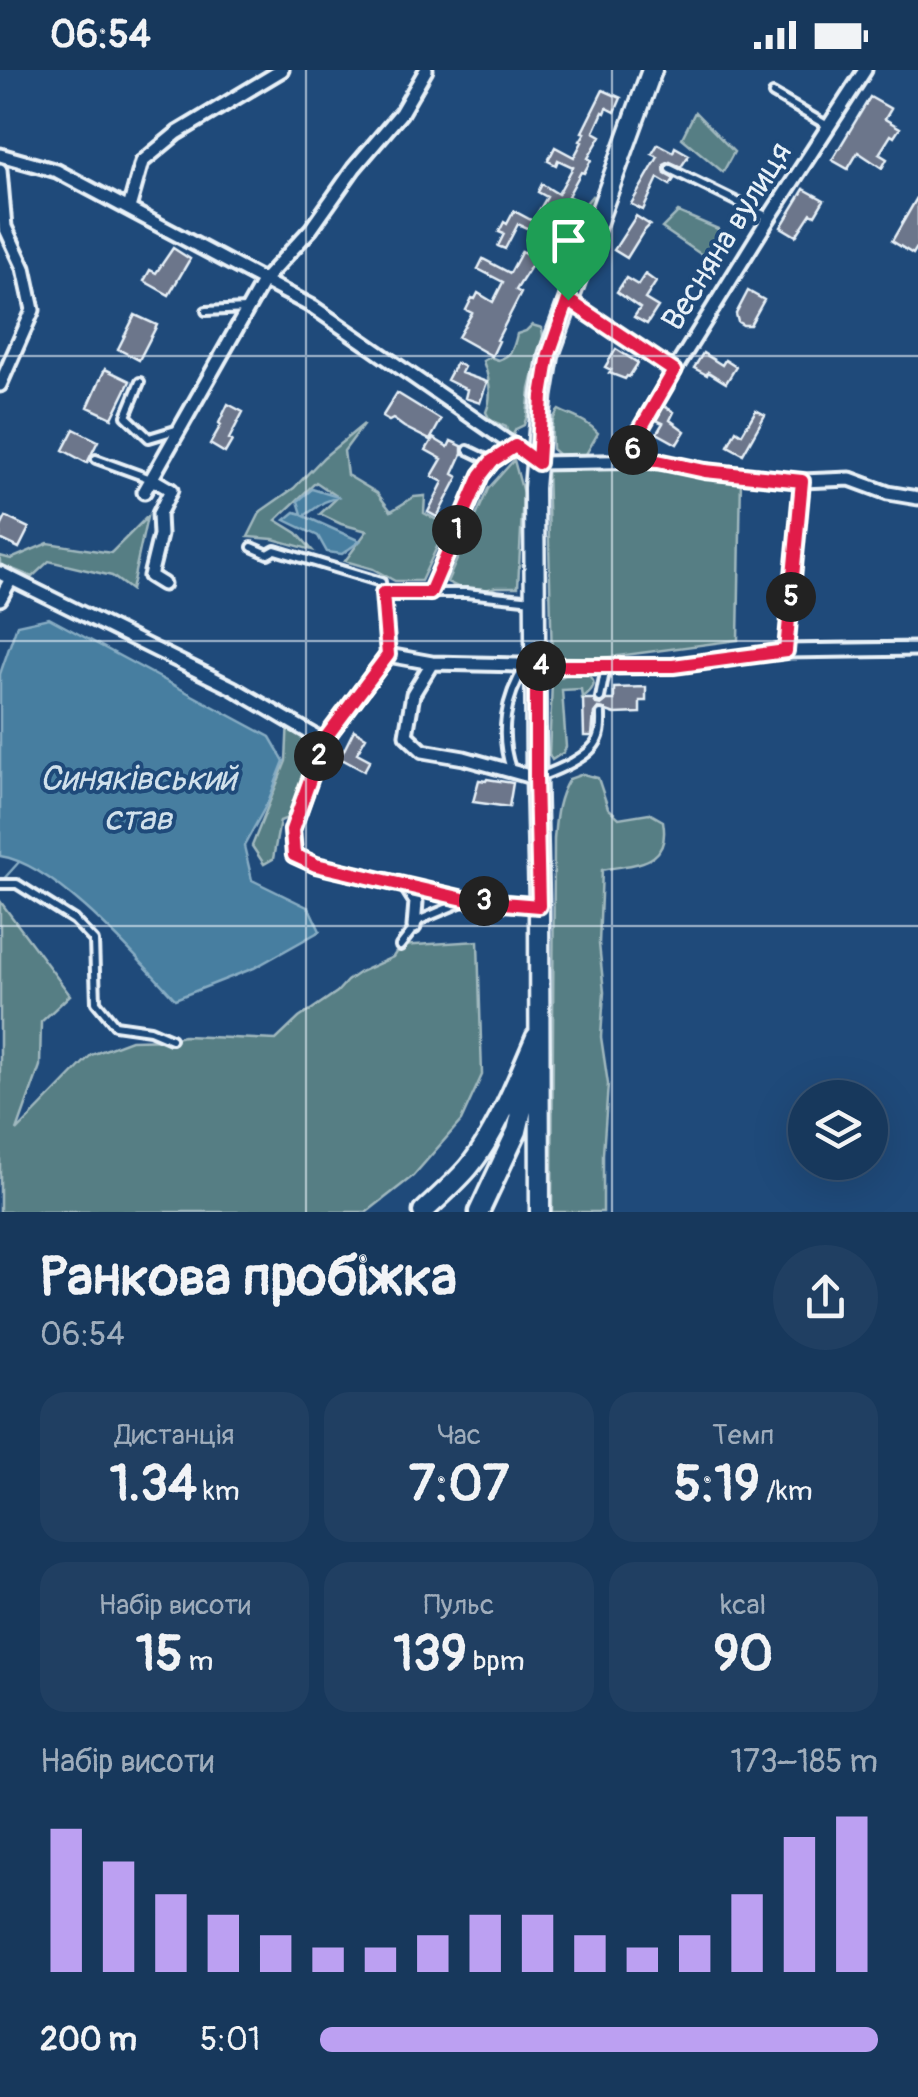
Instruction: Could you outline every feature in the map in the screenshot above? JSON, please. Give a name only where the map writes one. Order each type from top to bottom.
[{"type":"main road","points":[[540,1212],[539,906],[530,666],[535,600],[534,488],[542,396],[549,354],[652,70]]},
{"type":"main road","points":[[423,1212],[470,1166],[482,1148],[540,1027]]},
{"type":"main road","points":[[478,1212],[517,1131],[540,1027]]},
{"type":"street","points":[[128,208],[142,162],[178,133],[282,70]]},
{"type":"street","points":[[144,492],[264,280],[311,229],[354,168],[401,112],[426,70]]},
{"type":"street","name":"Весняна вулиця","points":[[630,460],[640,430],[674,371],[865,70]]},
{"type":"street","points":[[0,155],[57,171],[313,307],[538,463],[658,461],[705,471],[802,481],[850,479],[888,493],[918,498]]},
{"type":"street","points":[[0,170],[6,227],[24,268],[33,310],[0,386]]},
{"type":"street","points":[[430,593],[481,475],[492,461],[515,446]]},
{"type":"street","points":[[152,479],[170,490],[159,514],[160,536],[150,576],[163,584]]},
{"type":"street","points":[[786,651],[802,481]]},
{"type":"street","points":[[0,600],[6,576],[233,688],[324,740]]},
{"type":"street","points":[[539,906],[468,900],[316,865],[294,855],[292,830],[324,740],[388,655],[432,663],[606,667],[673,666],[786,651],[918,650]]},
{"type":"street","points":[[432,663],[413,694],[406,735],[423,751],[536,778]]},
{"type":"street","points":[[406,886],[416,902],[414,927]]},
{"type":"lane","points":[[773,94],[828,126]]},
{"type":"lane","points":[[670,169],[769,218]]},
{"type":"lane","points":[[568,300],[674,371]]},
{"type":"lane","points":[[206,310],[248,309]]},
{"type":"lane","points":[[140,382],[126,416],[149,438],[180,428]]},
{"type":"lane","points":[[468,450],[492,461]]},
{"type":"lane","points":[[96,459],[152,479]]},
{"type":"lane","points":[[252,546],[268,554],[275,550],[381,582],[388,655]]},
{"type":"lane","points":[[383,593],[466,593],[535,600]]},
{"type":"lane","points":[[512,772],[505,743],[506,714],[512,692],[530,666]]},
{"type":"lane","points":[[600,698],[606,667]]},
{"type":"lane","points":[[536,778],[564,768],[596,744],[601,733],[601,714]]},
{"type":"lane","points":[[0,884],[17,884],[74,920],[94,941],[96,1002],[115,1025],[150,1030],[171,1039]]},
{"type":"lane","points":[[400,946],[420,920],[468,900]]},
{"type":"green space","points":[[695,112],[734,152],[723,172],[682,138]]},
{"type":"green space","points":[[592,196],[599,204],[574,261],[539,265],[548,250],[557,250],[563,244],[553,230],[556,221],[580,220],[570,206],[586,203]]},
{"type":"green space","points":[[678,212],[718,229],[723,254],[711,261],[662,228]]},
{"type":"green space","points":[[532,325],[542,328],[543,337],[527,416],[509,442],[506,427],[490,420],[486,412],[489,386],[483,361],[506,356],[517,334]]},
{"type":"green space","points":[[559,410],[598,433],[586,454],[559,455],[552,449],[552,423]]},
{"type":"green space","points":[[364,424],[344,451],[347,475],[377,493],[391,511],[414,497],[425,496],[424,513],[437,520],[454,511],[421,581],[395,581],[345,561],[367,531],[320,514],[338,497],[316,482],[276,520],[297,533],[312,550],[273,539],[248,537],[261,511],[294,488]]},
{"type":"green space","points":[[514,460],[523,493],[518,587],[496,587],[472,594],[447,582],[488,489]]},
{"type":"green space","points":[[547,465],[741,477],[738,640],[603,658],[552,660]]},
{"type":"green space","points":[[147,517],[131,590],[112,576],[49,561],[32,577],[0,564],[0,556],[11,559],[48,543],[111,553]]},
{"type":"green space","points":[[586,674],[594,683],[582,698],[581,689],[562,690],[566,747],[552,760],[552,682],[565,675]]},
{"type":"green space","points":[[288,718],[309,747],[298,814],[280,821],[273,859],[264,864],[252,846],[286,761]]},
{"type":"green space","points":[[583,774],[598,778],[608,808],[619,818],[649,813],[663,821],[664,836],[656,855],[648,860],[602,870],[601,1037],[608,1084],[603,1212],[552,1212],[554,839],[565,786],[569,779]]},
{"type":"green space","points":[[0,901],[70,995],[41,1022],[40,1066],[17,1131],[91,1055],[131,1040],[184,1036],[276,1040],[347,981],[393,957],[400,946],[478,941],[482,1075],[461,1121],[413,1176],[367,1212],[0,1212]]},
{"type":"water","points":[[312,489],[338,497],[304,516],[360,541],[342,554],[327,552],[318,536],[285,520],[295,512],[302,514],[298,501]]},
{"type":"water","name":"Синяківський став","points":[[49,618],[270,737],[284,761],[244,846],[252,880],[309,908],[320,931],[254,968],[175,999],[70,894],[46,876],[0,856],[0,674],[17,625]]},
{"type":"building","points":[[603,90],[621,98],[615,112],[607,108],[603,112],[594,132],[601,136],[588,158],[591,160],[568,196],[575,200],[567,212],[561,208],[542,243],[546,245],[538,262],[535,260],[516,290],[521,293],[492,356],[458,337],[472,313],[466,310],[472,298],[478,293],[493,302],[503,282],[478,269],[483,259],[510,273],[522,251],[525,253],[536,232],[518,224],[505,249],[498,246],[504,234],[499,232],[514,211],[533,221],[547,197],[538,192],[542,184],[558,194],[573,167],[558,160],[556,165],[548,161],[555,147],[574,157]]},
{"type":"building","points":[[870,97],[891,109],[885,119],[900,128],[879,154],[887,159],[882,168],[858,152],[848,169],[832,160]]},
{"type":"building","points":[[658,144],[689,155],[681,167],[670,162],[664,165],[665,174],[674,179],[670,185],[658,178],[643,210],[631,204],[658,157],[652,154]]},
{"type":"building","points":[[804,189],[824,200],[796,236],[781,227]]},
{"type":"building","points":[[918,196],[918,246],[913,254],[892,241]]},
{"type":"building","points":[[636,216],[650,225],[627,258],[614,250]]},
{"type":"building","points":[[173,248],[190,259],[169,295],[144,281],[150,270],[156,273]]},
{"type":"building","points":[[645,274],[656,282],[645,299],[658,307],[647,324],[634,317],[640,308],[617,292],[626,278],[638,285]]},
{"type":"building","points":[[748,291],[764,300],[750,325],[743,325],[736,314]]},
{"type":"building","points":[[135,315],[157,325],[139,360],[118,349]]},
{"type":"building","points":[[616,349],[638,363],[625,379],[609,373],[611,370],[605,367]]},
{"type":"building","points":[[703,353],[722,365],[725,360],[736,367],[726,383],[694,368]]},
{"type":"building","points":[[456,363],[464,367],[461,373],[487,382],[480,403],[465,398],[467,390],[447,380]]},
{"type":"building","points":[[105,369],[130,381],[112,418],[88,407]]},
{"type":"building","points":[[397,393],[441,420],[430,440],[382,417]]},
{"type":"building","points":[[228,404],[243,412],[225,453],[210,444]]},
{"type":"building","points":[[664,406],[674,412],[670,420],[685,431],[677,444],[657,433],[663,423],[656,420]]},
{"type":"building","points":[[756,410],[765,415],[743,454],[728,446],[736,430],[742,434]]},
{"type":"building","points":[[74,429],[98,441],[87,463],[63,450]]},
{"type":"building","points":[[433,438],[448,447],[451,441],[462,446],[453,474],[458,477],[437,517],[428,512],[443,482],[432,476],[442,459],[426,450]]},
{"type":"building","points":[[6,517],[29,528],[19,548],[0,539]]},
{"type":"building","points":[[646,687],[646,701],[640,701],[640,713],[615,714],[598,708],[592,736],[584,736],[583,699],[593,699],[601,705],[614,700],[614,688]]},
{"type":"building","points":[[354,730],[366,737],[357,753],[370,760],[364,771],[340,758]]},
{"type":"building","points":[[479,780],[513,783],[509,807],[473,802]]},
{"type":"waterway","points":[[1,882],[19,862]]},
{"type":"route","points":[[568,300],[674,371],[640,430],[630,460],[802,481],[786,651],[673,666],[536,666],[539,906],[468,900],[316,865],[294,855],[292,830],[324,740],[388,655],[383,593],[430,593],[481,475],[492,461],[515,446],[538,463],[549,354],[568,300]]}]
